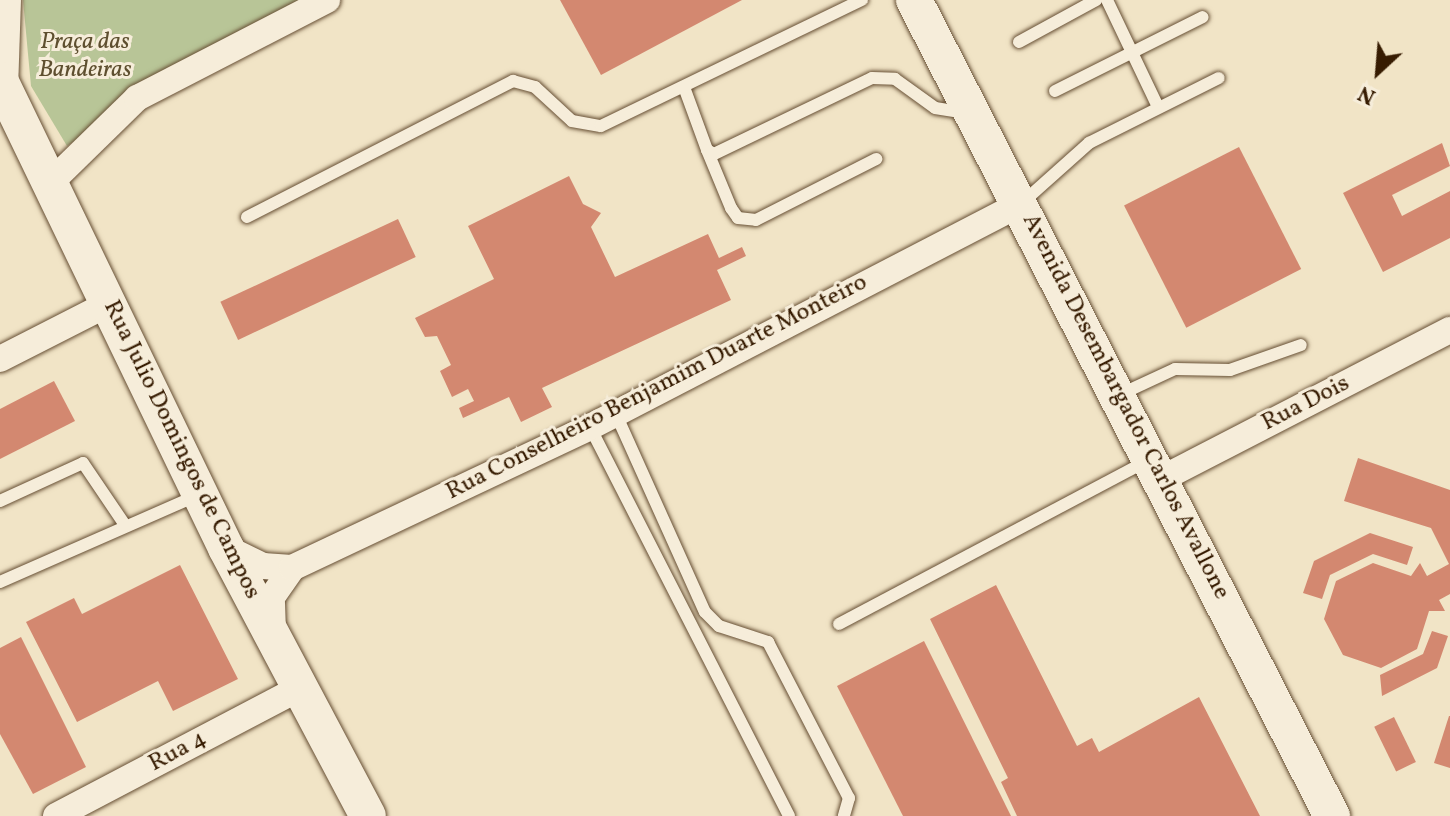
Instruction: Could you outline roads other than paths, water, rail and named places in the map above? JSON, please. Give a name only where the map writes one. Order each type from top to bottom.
[{"type":"street","points":[[3,85],[8,0]]},
{"type":"street","points":[[50,183],[137,98],[327,0]]},
{"type":"street","name":"Avenida Desembargador Carlos Avallone","points":[[914,0],[1157,468],[1332,816]]},
{"type":"street","name":"Rua Julio Domingos de Campos","points":[[3,85],[110,303],[199,495],[368,816]]},
{"type":"street","name":"Rua Conselheiro Benjamim Duarte Monteiro","points":[[292,568],[590,427],[1020,204]]},
{"type":"street","points":[[0,359],[110,303]]},
{"type":"street","name":"Rua Dois","points":[[1157,468],[1450,330]]},
{"type":"street","points":[[226,548],[263,566],[292,568]]},
{"type":"street","points":[[273,636],[272,597],[292,568]]},
{"type":"street","name":"Rua 4","points":[[56,816],[300,688]]},
{"type":"lane","points":[[247,217],[513,81],[535,87],[584,126],[601,126],[862,0]]},
{"type":"lane","points":[[1019,42],[1096,0]]},
{"type":"lane","points":[[1107,0],[1158,107]]},
{"type":"lane","points":[[1055,91],[1130,48],[1203,17]]},
{"type":"lane","points":[[707,150],[724,154],[882,77],[935,108],[974,115]]},
{"type":"lane","points":[[1020,204],[1089,143],[1219,78]]},
{"type":"lane","points":[[684,87],[731,208],[756,220],[876,159]]},
{"type":"lane","points":[[1118,395],[1175,369],[1230,370],[1301,345]]},
{"type":"lane","points":[[615,412],[705,612],[719,626],[768,642],[849,798],[844,816]]},
{"type":"lane","points":[[590,427],[789,816]]},
{"type":"lane","points":[[0,501],[83,463],[125,525]]},
{"type":"lane","points":[[839,624],[1157,468]]},
{"type":"lane","points":[[0,582],[199,495]]},
{"type":"park label","name":"Praça das Bandeiras","points":[[85,57]]}]
